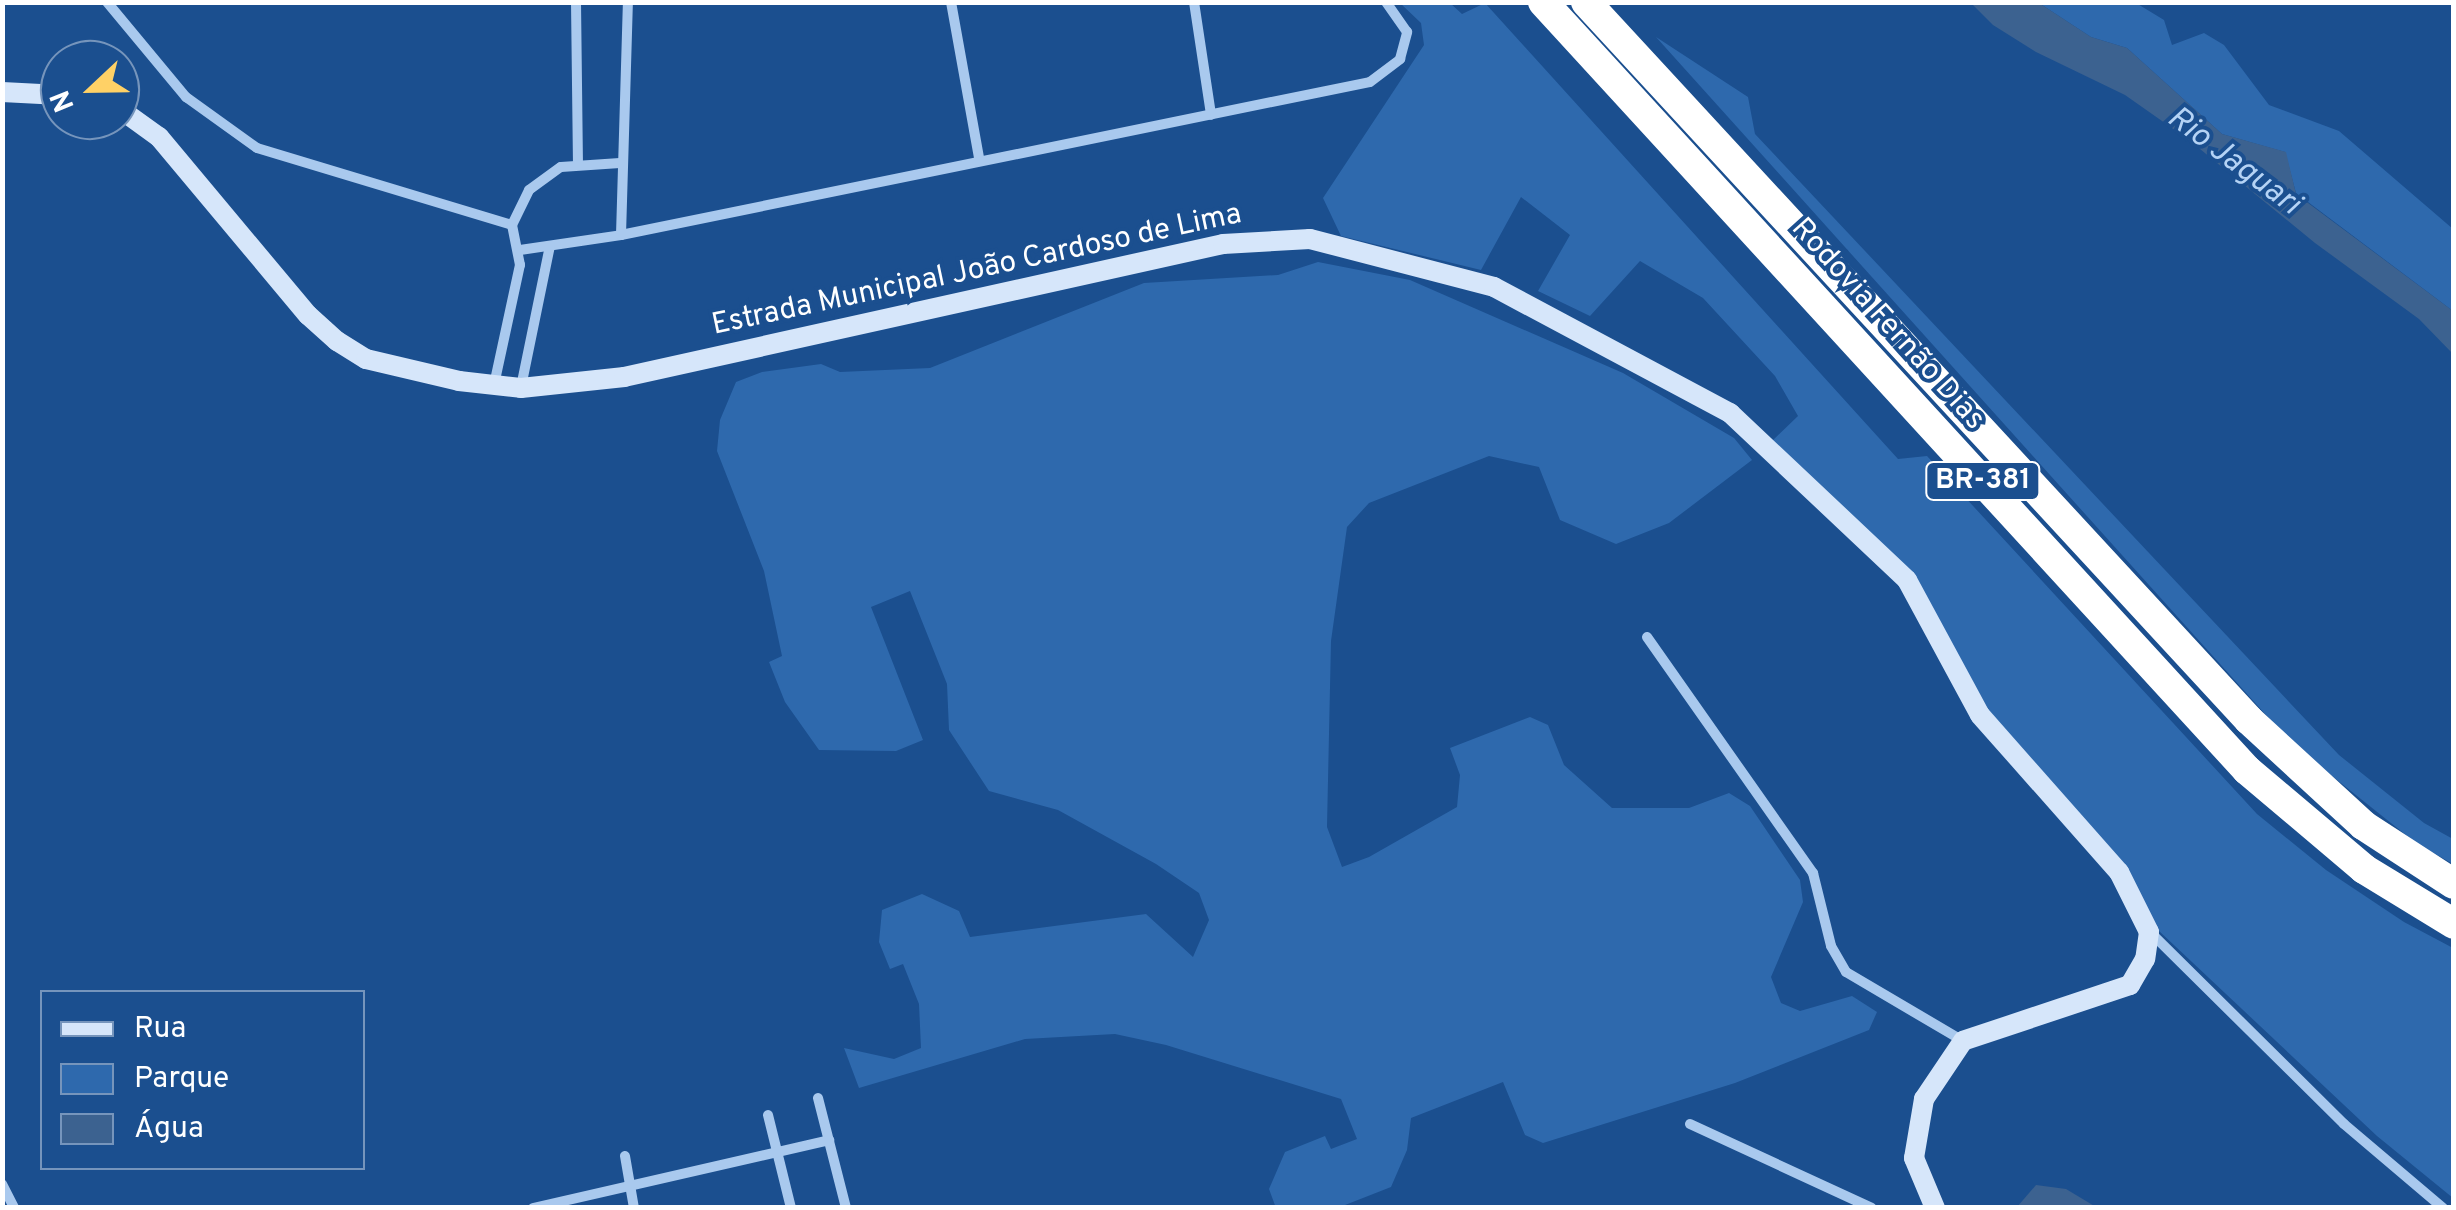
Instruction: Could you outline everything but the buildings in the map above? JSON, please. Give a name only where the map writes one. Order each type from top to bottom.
[{"type":"highway","name":"Rodovia Fernão Dias","points":[[1543,2],[2247,770],[2364,868],[2454,924]]},
{"type":"highway","name":"Rodovia Fernão Dias","points":[[1586,2],[2249,720],[2363,825],[2454,884]]},
{"type":"street","points":[[107,2],[186,97],[257,148],[512,225]]},
{"type":"street","points":[[576,2],[578,166]]},
{"type":"street","points":[[621,236],[620,162],[628,2]]},
{"type":"street","points":[[950,2],[979,158]]},
{"type":"street","points":[[1194,2],[1211,115]]},
{"type":"street","points":[[520,250],[621,236],[979,158],[1370,82],[1400,59],[1407,32],[1386,2]]},
{"type":"street","points":[[2,92],[40,94]]},
{"type":"street","name":"Estrada Municipal João Cardoso de Lima","points":[[140,123],[159,137],[308,315],[336,342],[366,359],[494,385],[520,388],[624,377],[1223,244],[1310,239],[1494,287],[1730,412],[1907,580],[1980,715],[2119,872],[2149,932]]},
{"type":"street","points":[[494,385],[520,250],[512,225],[529,190],[560,167],[620,162]]},
{"type":"street","points":[[520,388],[550,246]]},
{"type":"street","points":[[1647,637],[1813,873],[1832,946],[1846,972],[1963,1041]]},
{"type":"street","points":[[1935,1208],[1914,1158],[1924,1099],[1963,1041],[2130,985],[2145,958],[2149,932]]},
{"type":"street","points":[[2149,932],[2344,1124],[2443,1208]]},
{"type":"street","points":[[818,1098],[846,1208]]},
{"type":"street","points":[[768,1116],[791,1208]]},
{"type":"street","points":[[1690,1124],[1872,1208]]},
{"type":"street","points":[[533,1208],[586,1202],[829,1140]]},
{"type":"street","points":[[625,1156],[634,1208]]},
{"type":"street","points":[[2,1184],[14,1208]]},
{"type":"green space","points":[[1400,3],[1450,3],[1462,14],[1485,3],[1898,459],[1927,456],[2257,814],[2326,870],[2404,922],[2453,948],[2453,1198],[2377,1136],[2159,931],[2127,870],[1990,712],[1912,574],[1771,442],[1798,416],[1775,376],[1703,298],[1640,261],[1590,316],[1538,291],[1570,235],[1521,197],[1481,270],[1341,236],[1323,198],[1424,45],[1421,23]]},
{"type":"green space","points":[[2039,3],[2136,3],[2164,20],[2172,45],[2204,33],[2224,45],[2269,105],[2339,131],[2453,229],[2453,311],[2296,193],[2285,152],[2222,134],[2127,48],[2091,37]]},
{"type":"green space","points":[[1656,37],[1748,97],[1755,134],[2339,755],[2424,823],[2453,839],[2453,864],[2416,843],[2292,744]]},
{"type":"green space","points":[[1318,262],[1410,280],[1623,373],[1734,438],[1752,460],[1669,523],[1616,544],[1560,520],[1539,467],[1489,456],[1369,503],[1347,527],[1331,641],[1327,827],[1342,867],[1369,857],[1457,807],[1460,775],[1450,748],[1530,717],[1548,725],[1564,765],[1612,808],[1689,808],[1729,793],[1750,806],[1800,880],[1803,902],[1771,977],[1781,1003],[1800,1011],[1852,996],[1877,1012],[1869,1030],[1735,1083],[1543,1143],[1525,1135],[1503,1082],[1411,1118],[1407,1150],[1391,1187],[1340,1207],[1276,1208],[1269,1189],[1285,1152],[1325,1136],[1331,1149],[1357,1139],[1341,1099],[1166,1045],[1115,1034],[1025,1039],[859,1088],[844,1048],[894,1059],[921,1048],[919,1004],[903,964],[890,969],[879,942],[882,910],[922,894],[959,911],[970,937],[1146,914],[1193,957],[1209,920],[1199,893],[1156,864],[1058,810],[989,791],[949,730],[947,684],[910,591],[871,607],[923,740],[896,751],[819,750],[785,702],[769,662],[782,656],[764,571],[717,451],[720,420],[736,382],[762,372],[821,364],[840,372],[930,368],[1144,283],[1278,275]]},
{"type":"water","name":"Rio Jaguari","points":[[1971,3],[2039,3],[2091,37],[2127,48],[2222,134],[2286,152],[2296,194],[2453,311],[2453,354],[2419,319],[2315,243],[2189,140],[2125,95],[2036,52],[1993,25]]},
{"type":"water","points":[[2036,1185],[2066,1189],[2096,1207],[2017,1207]]}]
